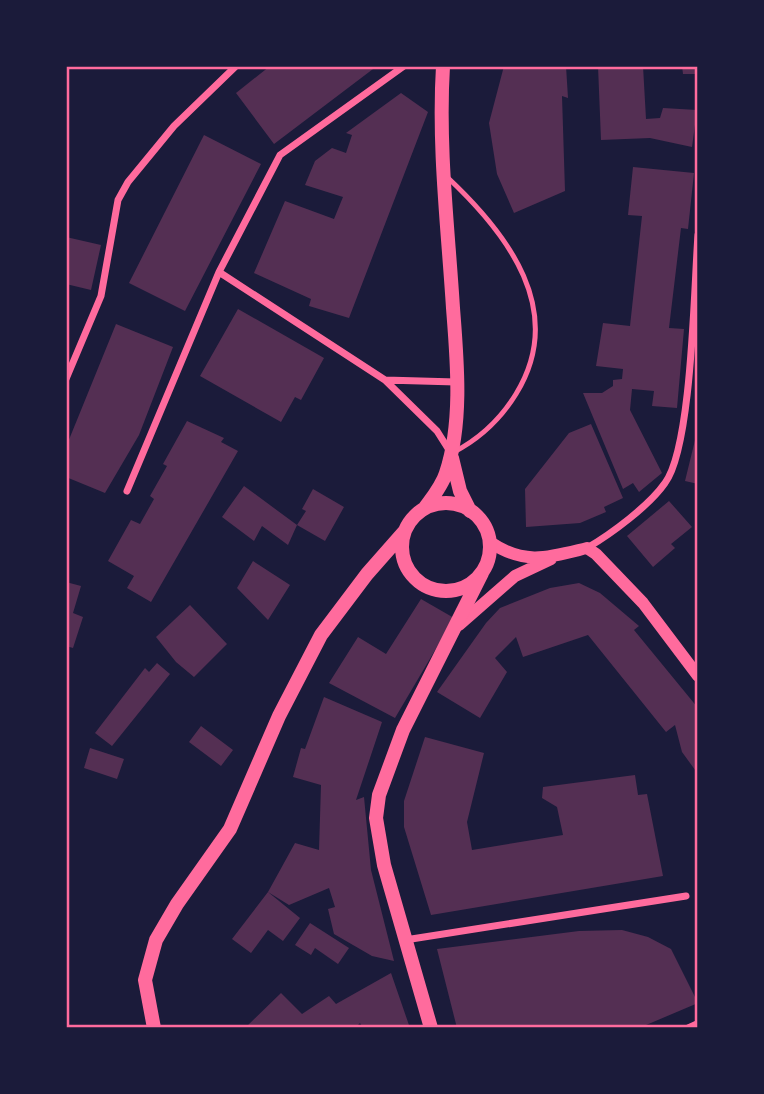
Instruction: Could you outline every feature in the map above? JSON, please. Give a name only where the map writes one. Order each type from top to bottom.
[{"type":"main road","points":[[431,1027],[378,840],[376,818],[379,795],[403,730],[458,625],[489,556],[490,542],[486,528],[470,511],[460,491],[452,453],[456,382],[440,107],[443,66]]},
{"type":"main road","points":[[142,1027],[148,961],[156,940],[177,904],[230,829],[301,670],[345,601],[424,509],[442,481],[452,453]]},
{"type":"main road","points":[[424,509],[446,503],[470,511]]},
{"type":"main road","points":[[404,532],[403,557],[408,569],[429,588],[454,591],[469,585],[481,573]]},
{"type":"main road","points":[[146,997],[153,1027]]},
{"type":"street","points":[[66,379],[101,296],[118,200],[128,182],[174,126],[236,66]]},
{"type":"street","points":[[127,491],[219,272],[280,155],[404,66]]},
{"type":"street","points":[[458,625],[515,576],[553,558],[587,548],[665,484],[672,471],[684,416],[698,235]]},
{"type":"street","points":[[219,272],[385,380],[438,431],[452,453]]},
{"type":"street","points":[[385,380],[456,382]]},
{"type":"street","points":[[490,542],[521,555],[553,558]]},
{"type":"street","points":[[587,548],[627,584],[698,676]]},
{"type":"street","points":[[405,940],[686,896]]},
{"type":"lane","points":[[445,175],[473,201],[520,268],[533,299],[537,328],[532,358],[509,405],[483,435],[452,453]]},
{"type":"path","points":[[685,1027],[698,1022]]},
{"type":"building","points":[[270,66],[377,66],[274,144],[236,93]]},
{"type":"building","points":[[504,66],[566,66],[568,98],[562,96],[565,191],[514,213],[497,174],[489,123]]},
{"type":"building","points":[[598,66],[643,66],[646,119],[660,118],[663,108],[697,110],[692,147],[650,138],[601,140]]},
{"type":"building","points":[[682,66],[698,66],[698,74],[683,74]]},
{"type":"building","points":[[401,93],[428,112],[349,318],[309,306],[311,299],[254,273],[285,201],[334,219],[343,197],[305,185],[315,161],[332,148],[346,153],[352,135],[346,133]]},
{"type":"building","points":[[204,135],[261,164],[185,311],[129,283]]},
{"type":"building","points":[[633,167],[694,173],[688,229],[681,228],[669,328],[684,329],[677,408],[652,406],[654,391],[632,389],[630,410],[662,473],[639,492],[633,483],[623,489],[583,393],[602,393],[613,386],[613,380],[622,379],[623,369],[596,366],[603,323],[630,326],[642,216],[628,215]]},
{"type":"building","points":[[66,237],[101,245],[91,290],[66,284]]},
{"type":"building","points":[[238,309],[324,358],[301,400],[295,397],[281,422],[200,376]]},
{"type":"building","points":[[116,324],[173,347],[139,435],[105,493],[66,477],[66,447]]},
{"type":"building","points":[[187,421],[224,438],[221,442],[238,451],[151,602],[127,588],[134,576],[108,561],[131,520],[140,524],[154,499],[150,496],[167,466],[163,464]]},
{"type":"building","points":[[591,424],[623,498],[604,507],[606,512],[580,523],[526,527],[525,489],[569,433]]},
{"type":"building","points":[[698,428],[698,484],[685,481]]},
{"type":"building","points":[[244,486],[297,525],[288,545],[262,526],[254,541],[222,517]]},
{"type":"building","points":[[313,489],[344,507],[325,541],[297,525],[306,511],[302,509]]},
{"type":"building","points":[[669,501],[692,527],[671,544],[675,548],[653,567],[627,536]]},
{"type":"building","points":[[253,561],[290,585],[268,620],[237,588]]},
{"type":"building","points":[[66,582],[81,586],[73,613],[83,617],[73,648],[66,646]]},
{"type":"building","points":[[579,583],[600,593],[639,626],[634,630],[698,708],[698,774],[682,752],[675,725],[666,732],[588,635],[523,657],[516,637],[495,658],[507,672],[480,718],[437,692],[486,623],[500,608],[550,588]]},
{"type":"building","points":[[421,599],[454,618],[395,718],[329,683],[358,637],[386,654]]},
{"type":"building","points":[[190,605],[227,644],[194,677],[176,662],[156,637]]},
{"type":"building","points":[[157,663],[170,674],[112,746],[95,733],[145,668],[149,672]]},
{"type":"building","points":[[324,697],[382,722],[356,800],[364,797],[371,870],[394,961],[372,956],[334,934],[328,909],[335,907],[329,888],[289,905],[268,892],[295,843],[319,850],[321,785],[293,777],[301,748],[305,749]]},
{"type":"building","points":[[201,726],[233,750],[221,766],[189,742]]},
{"type":"building","points":[[425,737],[484,753],[467,822],[472,850],[563,835],[557,807],[542,798],[543,787],[635,775],[638,795],[647,794],[663,876],[431,915],[404,827],[404,801]]},
{"type":"building","points":[[90,748],[124,759],[117,779],[84,768]]},
{"type":"building","points":[[268,892],[300,918],[283,941],[268,930],[251,953],[232,939]]},
{"type":"building","points":[[310,923],[349,948],[338,964],[315,948],[311,955],[295,945]]},
{"type":"building","points":[[622,930],[648,937],[671,949],[698,1003],[639,1028],[457,1028],[437,949],[579,931]]},
{"type":"building","points":[[391,973],[410,1028],[363,1028],[360,1023],[355,1028],[245,1028],[281,993],[302,1014],[329,996],[336,1004]]}]
